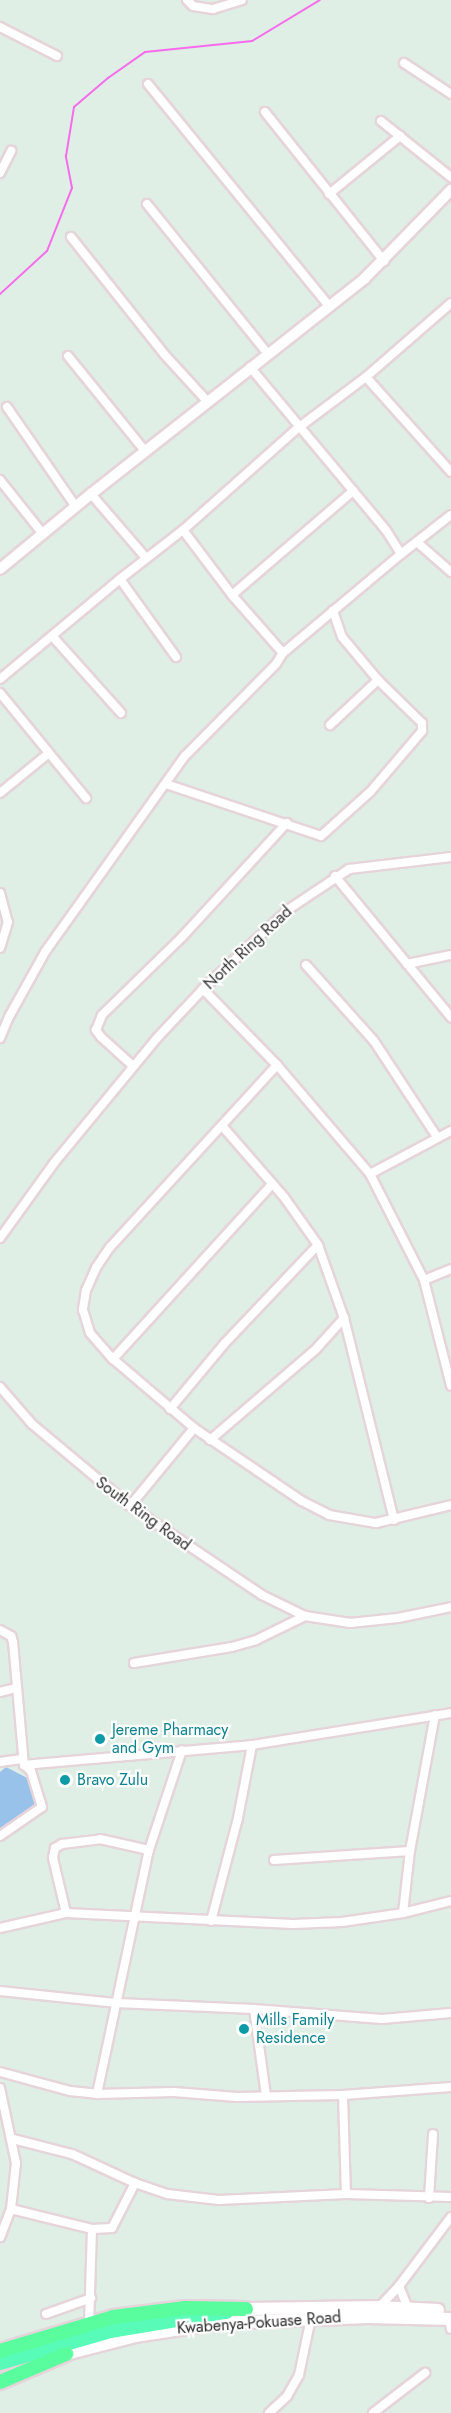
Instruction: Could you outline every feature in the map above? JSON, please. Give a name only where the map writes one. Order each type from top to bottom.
[{"type":"highway","points":[[0,2351],[89,2322],[185,2308],[246,2309]]},
{"type":"highway","points":[[0,2382],[66,2354]]},
{"type":"main road","name":"Kwabenya-Pokuase Road","points":[[0,2363],[110,2331],[246,2309],[379,2307],[451,2320]]},
{"type":"main road","name":"Kwabenya-Pokuase Road","points":[[0,2374],[66,2354],[179,2328],[410,2313]]},
{"type":"street","points":[[187,0],[193,6],[213,9],[242,0]]},
{"type":"street","points":[[1,29],[57,56]]},
{"type":"street","points":[[404,63],[451,94]]},
{"type":"street","points":[[148,84],[329,306]]},
{"type":"street","points":[[265,112],[384,261]]},
{"type":"street","points":[[381,121],[451,177]]},
{"type":"street","points":[[329,194],[400,136]]},
{"type":"street","points":[[0,173],[10,151]]},
{"type":"street","points":[[0,569],[384,261],[450,192]]},
{"type":"street","points":[[147,204],[268,354]]},
{"type":"street","points":[[71,237],[164,354],[207,402]]},
{"type":"street","points":[[0,679],[120,579],[183,531],[298,428],[366,377],[451,303]]},
{"type":"street","points":[[68,356],[145,451]]},
{"type":"street","points":[[250,367],[298,428],[386,530],[401,554]]},
{"type":"street","points":[[366,377],[451,472]]},
{"type":"street","points":[[7,407],[76,507]]},
{"type":"street","points":[[0,480],[43,534]]},
{"type":"street","points":[[232,595],[353,491]]},
{"type":"street","points":[[91,494],[146,558]]},
{"type":"street","points":[[0,1038],[14,1007],[45,952],[185,756],[276,664],[283,653],[451,515]]},
{"type":"street","points":[[183,531],[232,595],[283,653]]},
{"type":"street","points":[[418,543],[451,572]]},
{"type":"street","points":[[120,579],[176,657]]},
{"type":"street","points":[[166,784],[287,823],[318,836],[323,835],[371,791],[422,731],[422,723],[378,680],[342,637],[333,611]]},
{"type":"street","points":[[53,637],[121,713]]},
{"type":"street","points":[[330,725],[378,680]]},
{"type":"street","points":[[0,693],[86,798]]},
{"type":"street","points":[[0,793],[49,753]]},
{"type":"street","points":[[133,1066],[96,1030],[102,1015],[182,938],[287,823]]},
{"type":"street","name":"North Ring Road","points":[[0,1238],[133,1066],[203,989],[289,909],[335,876],[356,867],[451,857]]},
{"type":"street","points":[[335,876],[451,1017]]},
{"type":"street","points":[[0,893],[8,922],[0,948]]},
{"type":"street","points":[[407,964],[451,955]]},
{"type":"street","points":[[306,964],[374,1041],[437,1137]]},
{"type":"street","points":[[203,989],[277,1065],[370,1174],[424,1280],[451,1386]]},
{"type":"street","points":[[277,1065],[223,1127],[110,1247],[96,1268],[87,1290],[83,1310],[90,1333],[113,1359],[194,1428],[302,1501],[330,1515],[376,1523],[451,1504]]},
{"type":"street","points":[[223,1127],[272,1184],[318,1245],[344,1318],[394,1520]]},
{"type":"street","points":[[370,1174],[451,1131]]},
{"type":"street","points":[[113,1359],[272,1184]]},
{"type":"street","points":[[170,1409],[225,1343],[318,1245]]},
{"type":"street","points":[[424,1280],[451,1269]]},
{"type":"street","points":[[210,1440],[316,1349],[344,1318]]},
{"type":"street","name":"South Ring Road","points":[[0,1387],[32,1424],[130,1506],[262,1595],[305,1616],[350,1623],[398,1618],[451,1607]]},
{"type":"street","points":[[130,1506],[194,1428]]},
{"type":"street","points":[[134,1663],[232,1647],[256,1640],[305,1616]]},
{"type":"street","points":[[0,1630],[11,1636],[13,1642],[23,1762],[31,1771],[42,1807],[0,1836]]},
{"type":"street","points":[[0,1692],[16,1688]]},
{"type":"street","points":[[0,1762],[252,1745],[451,1713]]},
{"type":"street","points":[[403,1913],[410,1851],[435,1715]]},
{"type":"street","points":[[212,1921],[238,1818],[252,1745]]},
{"type":"street","points":[[97,2094],[149,1850],[182,1750]]},
{"type":"street","points":[[66,1913],[54,1858],[55,1848],[62,1844],[100,1839],[149,1850]]},
{"type":"street","points":[[274,1860],[410,1851]]},
{"type":"street","points":[[0,1928],[66,1913],[293,1924],[342,1922],[403,1913],[451,1902]]},
{"type":"street","points":[[0,1991],[117,2003],[254,2009],[382,2019],[451,2013]]},
{"type":"street","points":[[254,2009],[266,2096]]},
{"type":"street","points":[[0,2072],[70,2091],[97,2094],[174,2092],[237,2097],[343,2095],[451,2087]]},
{"type":"street","points":[[0,2088],[13,2139],[16,2163],[11,2209],[0,2237]]},
{"type":"street","points":[[343,2095],[346,2194]]},
{"type":"street","points":[[429,2198],[433,2134]]},
{"type":"street","points":[[13,2139],[72,2154],[135,2183],[167,2193],[219,2200],[346,2194],[451,2197]]},
{"type":"street","points":[[11,2209],[92,2229],[112,2228],[135,2183]]},
{"type":"street","points":[[379,2307],[399,2286],[451,2217]]},
{"type":"street","points":[[89,2322],[92,2229]]},
{"type":"street","points":[[399,2286],[410,2313]]},
{"type":"street","points":[[46,2314],[91,2298]]},
{"type":"street","points":[[269,2413],[287,2396],[299,2375],[310,2318]]},
{"type":"street","points":[[373,2413],[425,2373]]},
{"type":"shaded area","points":[[6,1767],[33,1781],[39,1807],[0,1834],[0,1772]]},
{"type":"waterway","points":[[0,294],[47,251],[72,188],[66,156],[74,107],[108,78],[145,52],[252,41],[320,0]]},
{"type":"place","name":"Jereme Pharmacy and Gym","points":[[100,1739]]},
{"type":"place","name":"Bravo Zulu","points":[[65,1780]]},
{"type":"place","name":"Mills Family Residence","points":[[244,2029]]}]
